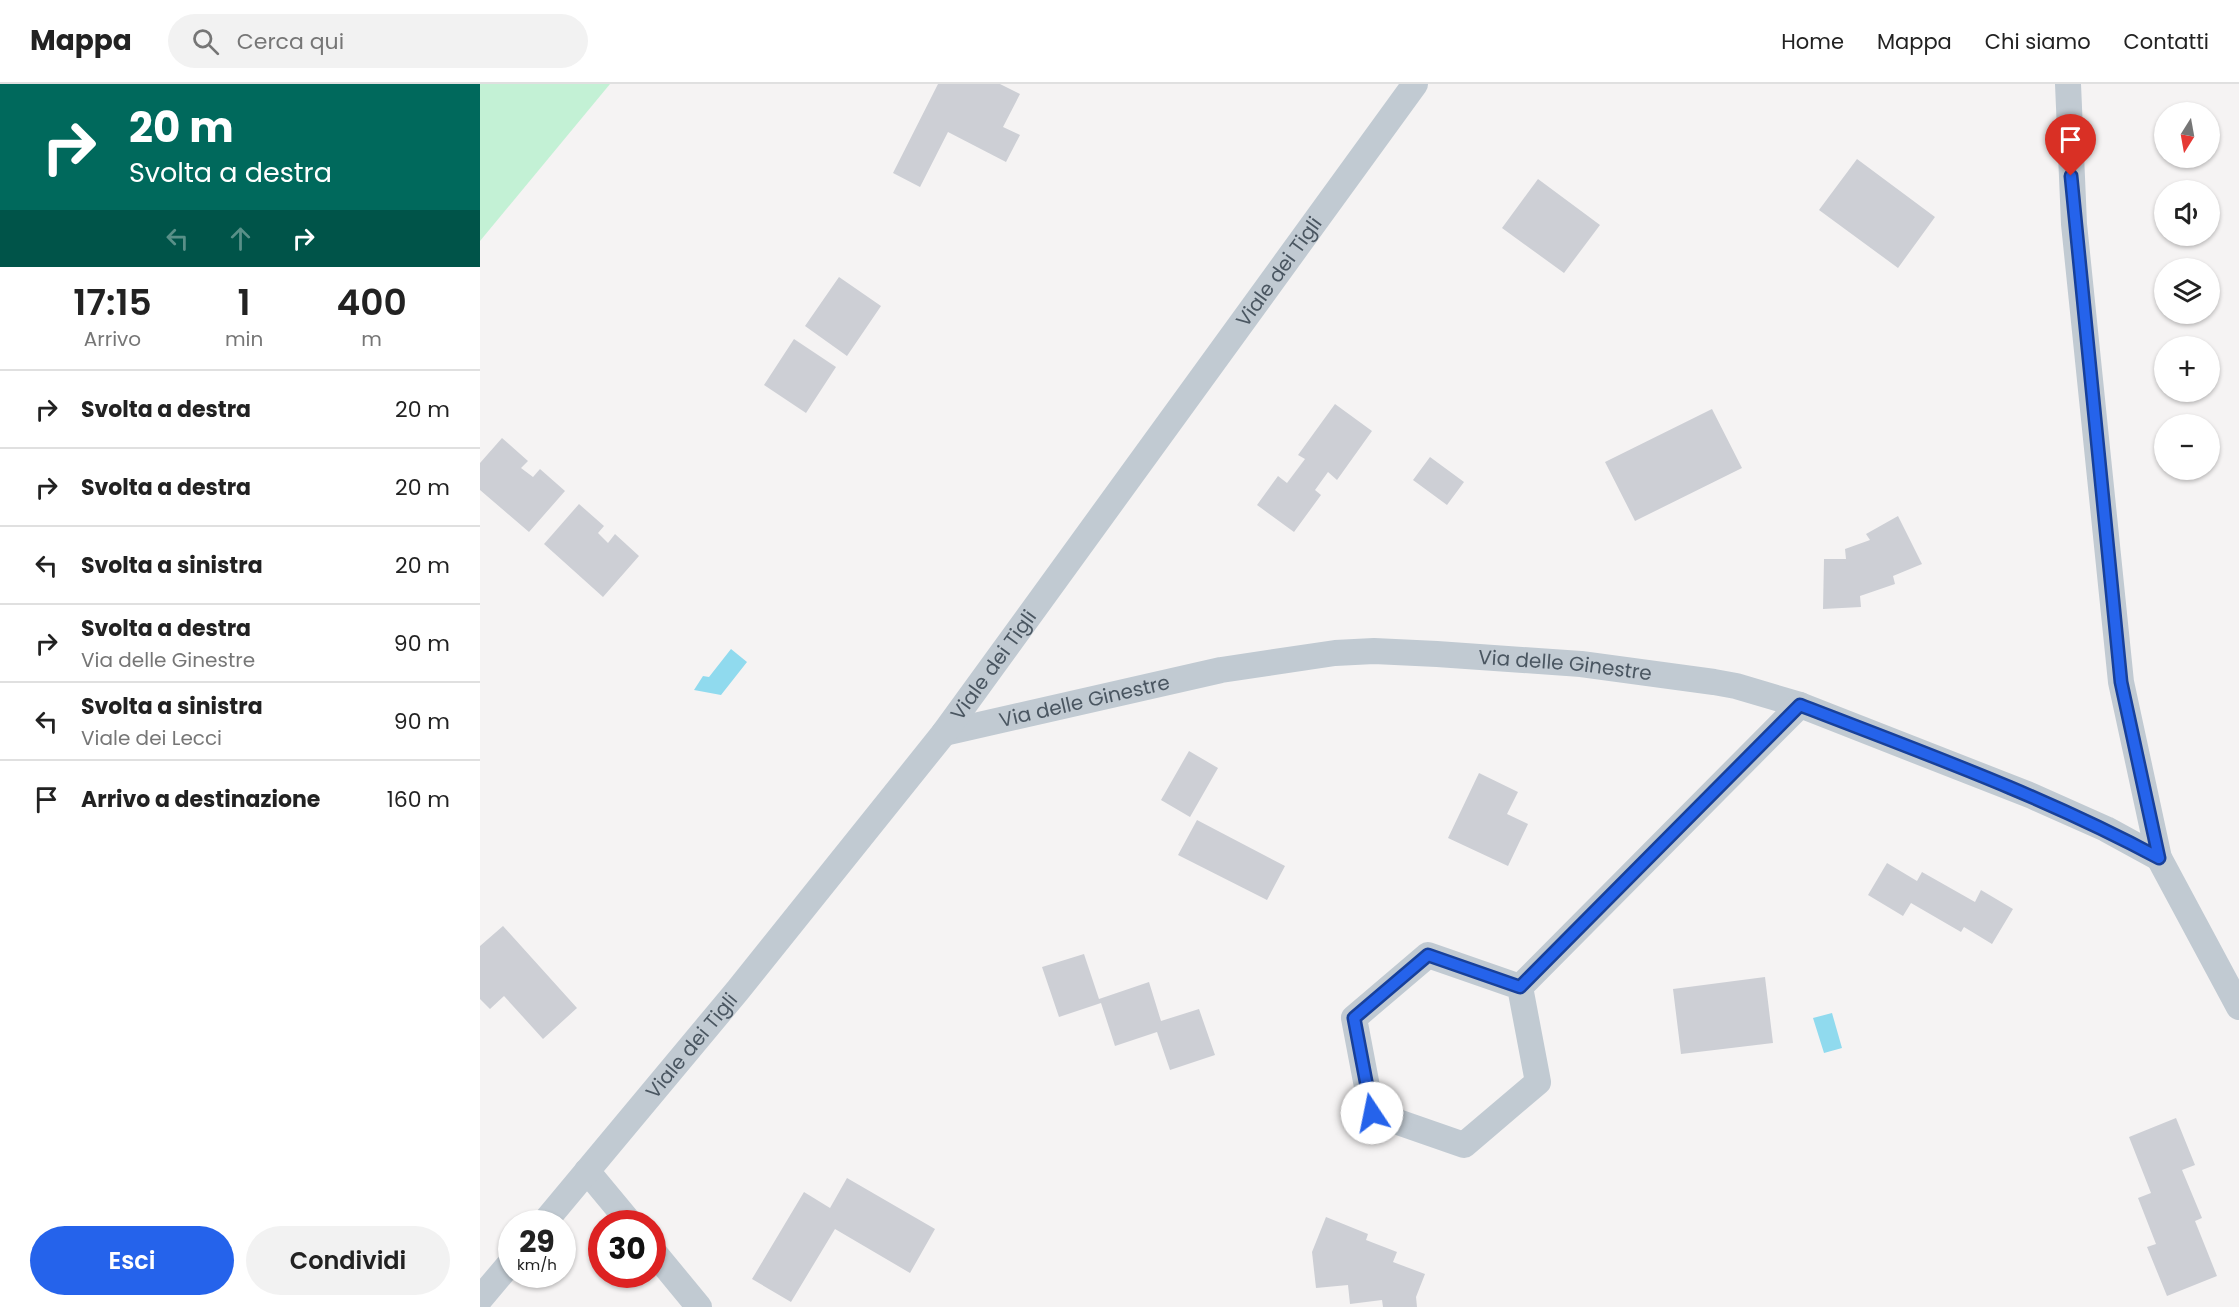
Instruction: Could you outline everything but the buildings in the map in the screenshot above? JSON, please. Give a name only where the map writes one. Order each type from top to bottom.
[{"type":"street","name":"Viale dei Tigli","points":[[555,1210],[738,990],[944,734],[1415,84]]},
{"type":"street","points":[[2067,84],[2074,224],[2121,682],[2159,858],[2239,1007]]},
{"type":"street","name":"Via delle Ginestre","points":[[944,734],[1249,665],[1335,653],[1374,651],[1581,664],[1736,686],[1800,705],[2042,801],[2106,829],[2159,858]]},
{"type":"street","points":[[1520,987],[1800,705]]},
{"type":"street","points":[[1428,955],[1520,987],[1538,1082],[1464,1145],[1372,1113],[1354,1018],[1428,955]]},
{"type":"street","points":[[587,1171],[619,1210]]},
{"type":"street","points":[[666,1267],[699,1307]]},
{"type":"street","points":[[480,1299],[498,1278]]},
{"type":"green space","points":[[480,84],[610,84],[480,241]]},
{"type":"water","points":[[731,649],[747,662],[721,695],[694,690],[703,676],[709,677]]},
{"type":"water","points":[[1832,1013],[1842,1048],[1824,1053],[1813,1018]]},
{"type":"route","points":[[1372,1113],[1354,1018],[1428,955],[1520,987],[1800,705],[2032,796],[2106,829],[2159,858],[2121,682],[2071,176]]}]
